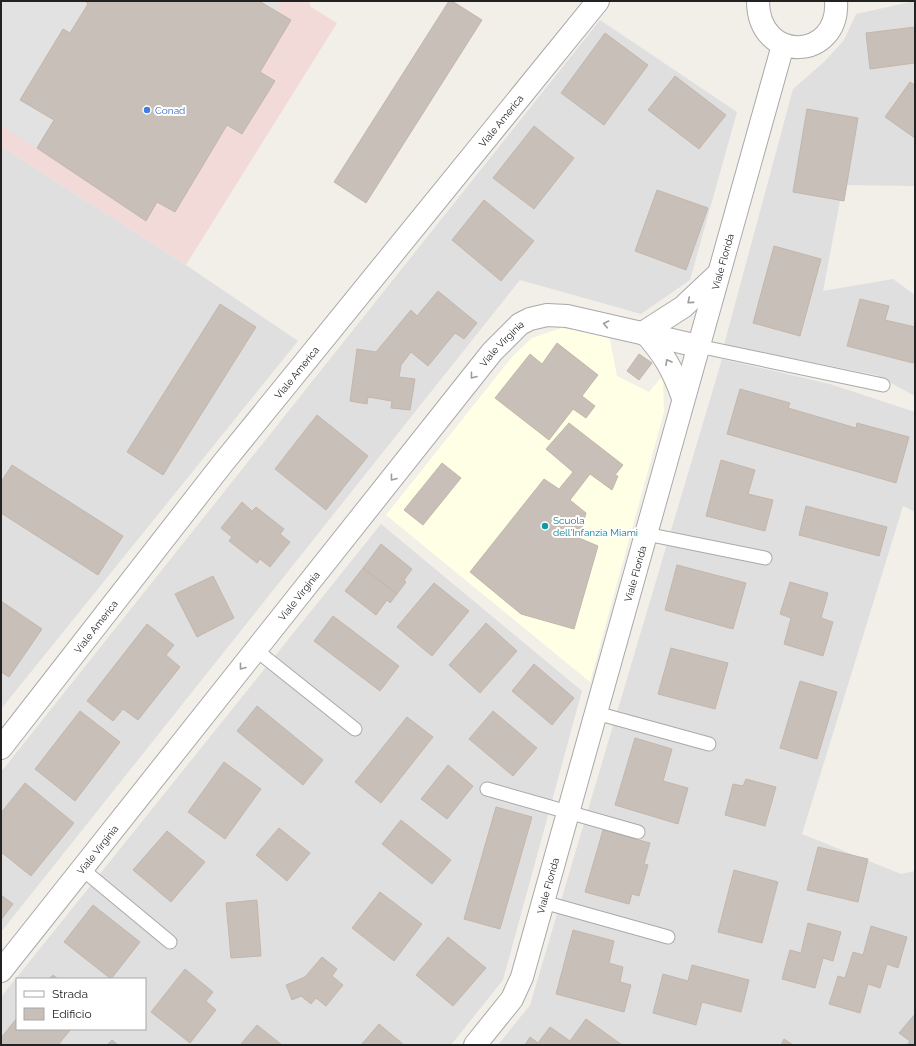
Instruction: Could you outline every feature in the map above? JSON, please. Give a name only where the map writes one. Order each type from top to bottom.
[{"type":"street","name":"Viale America","points":[[1,748],[223,463],[598,1]]},
{"type":"street","points":[[758,1],[758,14],[763,27],[771,38],[783,45],[795,47],[807,46],[828,34],[834,23],[837,12],[836,1]]},
{"type":"street","name":"Viale Florida","points":[[475,1045],[517,990],[783,45]]},
{"type":"street","points":[[683,398],[669,363],[644,332],[683,307],[718,274]]},
{"type":"street","name":"Viale Virginia","points":[[1,971],[492,352],[520,324],[538,317],[557,315],[644,332],[698,346]]},
{"type":"lane","points":[[698,346],[883,385]]},
{"type":"lane","points":[[646,534],[765,558]]},
{"type":"lane","points":[[256,650],[355,730]]},
{"type":"lane","points":[[596,713],[709,744]]},
{"type":"lane","points":[[487,789],[638,832]]},
{"type":"lane","points":[[82,869],[170,942]]},
{"type":"lane","points":[[543,902],[668,937]]},
{"type":"shaded area","name":"Conad","points":[[1,1],[309,1],[311,7],[337,23],[186,265],[1,146]]},
{"type":"shaded area","points":[[1,1],[85,1],[88,4],[70,33],[63,29],[21,100],[54,120],[37,148],[1,126]]},
{"type":"shaded area","points":[[259,1],[282,1],[276,11]]},
{"type":"shaded area","points":[[915,1],[915,186],[843,185],[823,291],[893,279],[915,295],[915,396],[876,375],[724,345],[793,89],[825,61],[844,40],[856,14]]},
{"type":"shaded area","points":[[600,20],[737,112],[690,280],[641,314],[520,280],[1,932],[1,772]]},
{"type":"shaded area","points":[[1,146],[186,265],[298,341],[1,709]]},
{"type":"shaded area","points":[[561,328],[609,335],[617,376],[649,392],[661,378],[663,381],[664,412],[590,682],[386,515],[512,357],[532,338]]},
{"type":"shaded area","points":[[722,359],[830,384],[915,412],[915,512],[903,506],[802,834],[901,874],[915,871],[915,1045],[498,1045],[530,1005]]},
{"type":"shaded area","points":[[381,524],[582,691],[503,980],[451,1045],[1,1045],[1,997],[16,978],[16,1030],[146,1030],[146,978],[16,978]]},
{"type":"building","name":"Conad","points":[[85,1],[259,1],[291,20],[260,72],[275,81],[242,134],[227,125],[175,212],[157,202],[146,221],[37,148],[54,120],[20,100],[63,29],[70,33],[88,4]]},
{"type":"building","points":[[449,1],[452,1],[482,20],[366,203],[334,182]]},
{"type":"building","points":[[915,27],[915,63],[870,69],[866,33]]},
{"type":"building","points":[[605,33],[648,65],[604,125],[561,93]]},
{"type":"building","points":[[675,76],[726,115],[699,149],[648,110]]},
{"type":"building","points":[[910,82],[915,85],[915,138],[885,117]]},
{"type":"building","points":[[807,109],[858,118],[844,201],[793,192]]},
{"type":"building","points":[[534,126],[574,158],[534,209],[493,178]]},
{"type":"building","points":[[657,190],[708,208],[686,270],[635,251]]},
{"type":"building","points":[[484,200],[534,241],[501,281],[452,240]]},
{"type":"building","points":[[774,246],[821,259],[800,336],[753,323]]},
{"type":"building","points":[[438,291],[477,323],[464,339],[455,333],[428,366],[411,352],[401,365],[399,377],[415,379],[410,410],[391,408],[392,401],[368,397],[367,404],[350,401],[357,349],[376,352],[411,310],[417,316]]},
{"type":"building","points":[[860,299],[889,306],[885,320],[915,327],[915,355],[913,363],[847,346]]},
{"type":"building","points":[[220,304],[256,327],[163,475],[127,452]]},
{"type":"building","points":[[557,343],[598,375],[582,396],[595,406],[586,418],[573,409],[549,440],[495,398],[530,354],[542,364]]},
{"type":"building","points":[[639,354],[652,363],[639,380],[627,371]]},
{"type":"building","points":[[740,389],[790,403],[788,408],[856,428],[857,423],[909,437],[896,483],[727,434]]},
{"type":"building","points":[[317,415],[368,456],[326,510],[275,469]]},
{"type":"building","name":"Scuola dell'Infanzia Miami","points":[[569,423],[623,465],[615,475],[618,476],[612,490],[590,474],[570,500],[586,513],[579,538],[598,546],[574,629],[521,614],[470,572],[544,479],[559,489],[573,472],[546,449]]},
{"type":"building","points":[[721,460],[755,470],[748,494],[773,500],[765,531],[706,516]]},
{"type":"building","points":[[442,463],[461,478],[423,525],[404,510]]},
{"type":"building","points":[[12,465],[123,536],[98,575],[1,513],[1,482]]},
{"type":"building","points":[[242,502],[252,511],[256,507],[284,529],[280,534],[290,542],[270,567],[260,559],[257,563],[229,541],[232,537],[221,528]]},
{"type":"building","points":[[806,506],[887,527],[879,556],[799,535]]},
{"type":"building","points":[[381,544],[412,569],[404,580],[406,582],[397,594],[363,568]]},
{"type":"building","points":[[677,565],[746,583],[733,629],[665,610]]},
{"type":"building","points":[[363,568],[397,594],[390,603],[387,600],[376,615],[345,591]]},
{"type":"building","points":[[213,576],[234,618],[197,637],[175,594]]},
{"type":"building","points":[[790,582],[828,593],[821,618],[833,622],[823,656],[784,644],[791,618],[780,614]]},
{"type":"building","points":[[434,583],[469,611],[432,656],[397,627]]},
{"type":"building","points":[[1,601],[42,629],[9,677],[1,672]]},
{"type":"building","points":[[333,616],[399,666],[380,691],[314,641]]},
{"type":"building","points":[[486,623],[517,651],[480,693],[449,665]]},
{"type":"building","points":[[147,624],[174,645],[166,655],[180,667],[138,720],[123,709],[113,721],[87,701]]},
{"type":"building","points":[[671,648],[728,663],[715,709],[658,694]]},
{"type":"building","points":[[534,664],[574,698],[552,725],[512,691]]},
{"type":"building","points":[[800,681],[837,692],[817,759],[780,748]]},
{"type":"building","points":[[257,706],[323,760],[303,785],[237,731]]},
{"type":"building","points":[[80,711],[120,742],[75,801],[35,769]]},
{"type":"building","points":[[493,711],[537,748],[513,776],[469,739]]},
{"type":"building","points":[[407,717],[433,737],[381,803],[355,782]]},
{"type":"building","points":[[635,738],[672,749],[663,781],[688,788],[678,824],[615,805]]},
{"type":"building","points":[[224,762],[261,789],[225,839],[188,812]]},
{"type":"building","points":[[448,765],[473,786],[447,819],[421,799]]},
{"type":"building","points":[[746,779],[776,787],[765,826],[725,815],[733,784],[743,786]]},
{"type":"building","points":[[25,783],[74,823],[31,876],[1,852],[1,813]]},
{"type":"building","points":[[496,807],[532,817],[500,929],[464,919]]},
{"type":"building","points":[[401,820],[451,860],[432,884],[382,844]]},
{"type":"building","points":[[279,828],[310,853],[287,881],[256,855]]},
{"type":"building","points":[[603,830],[650,843],[644,864],[648,865],[639,896],[632,894],[629,904],[585,892]]},
{"type":"building","points":[[167,831],[205,862],[171,902],[133,870]]},
{"type":"building","points":[[818,847],[868,859],[858,902],[807,890]]},
{"type":"building","points":[[734,870],[778,882],[762,943],[718,932]]},
{"type":"building","points":[[380,892],[422,924],[394,961],[352,928]]},
{"type":"building","points":[[1,895],[13,904],[1,920]]},
{"type":"building","points":[[257,900],[261,956],[231,958],[226,903]]},
{"type":"building","points":[[93,905],[140,942],[112,978],[110,978],[64,942]]},
{"type":"building","points":[[808,923],[841,932],[833,961],[823,958],[815,988],[782,979],[790,950],[801,953]]},
{"type":"building","points":[[871,926],[907,937],[898,968],[887,964],[880,988],[868,984],[860,1013],[829,1004],[838,976],[845,978],[853,952],[863,955]]},
{"type":"building","points":[[573,930],[614,941],[609,963],[623,967],[620,982],[631,985],[624,1012],[556,994]]},
{"type":"building","points":[[448,937],[486,968],[453,1006],[416,975]]},
{"type":"building","points":[[322,957],[337,969],[332,976],[343,985],[326,1006],[316,998],[311,1004],[301,996],[292,1000],[286,985],[305,977]]},
{"type":"building","points":[[692,965],[749,980],[741,1012],[702,1002],[696,1025],[653,1013],[663,974],[688,981]]},
{"type":"building","points":[[185,969],[213,992],[206,1001],[216,1010],[190,1043],[151,1012]]},
{"type":"building","points":[[53,975],[57,978],[50,978]]},
{"type":"building","points":[[915,1014],[915,1045],[907,1045],[910,1041],[899,1033]]},
{"type":"building","points":[[16,1019],[16,1030],[70,1030],[58,1045],[1,1045],[1,1038]]},
{"type":"building","points":[[586,1019],[622,1045],[525,1045],[530,1037],[538,1043],[550,1027],[570,1041]]},
{"type":"building","points":[[379,1024],[404,1045],[361,1045]]},
{"type":"building","points":[[257,1025],[282,1045],[240,1045]]},
{"type":"building","points":[[784,1039],[793,1045],[781,1045]]},
{"type":"building","points":[[112,1040],[118,1045],[107,1045]]},
{"type":"place","name":"Conad","points":[[147,110]]},
{"type":"place","name":"Scuola dell'Infanzia Miami","points":[[545,526]]}]
